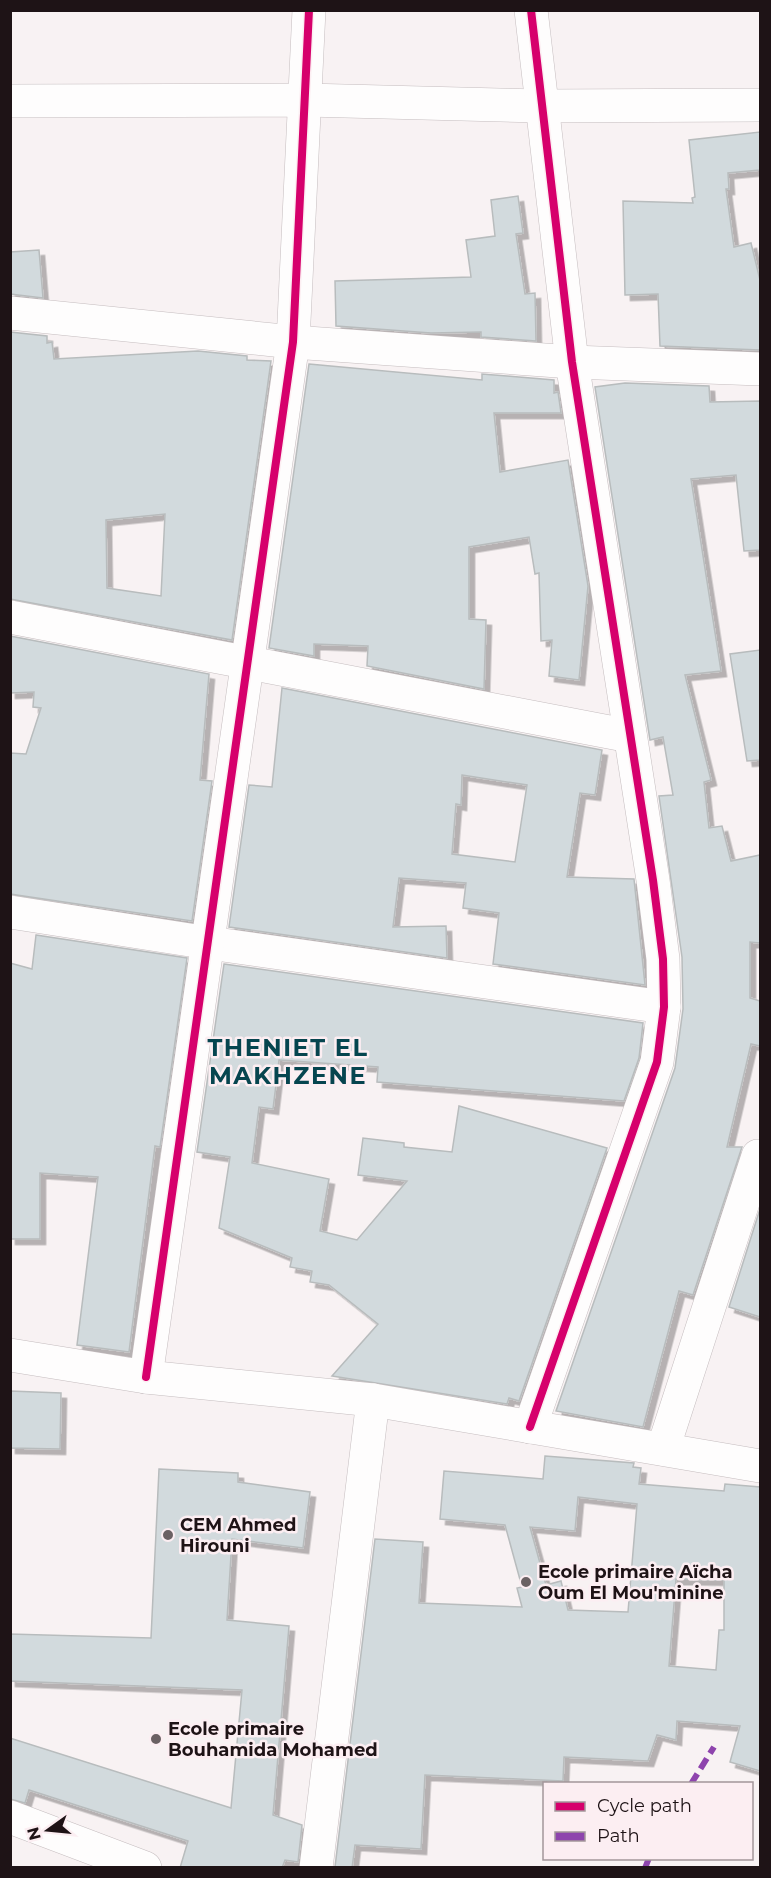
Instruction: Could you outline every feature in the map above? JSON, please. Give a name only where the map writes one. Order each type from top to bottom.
[{"type":"street","points":[[146,1377],[293,342],[309,10]]},
{"type":"street","points":[[530,1427],[657,1062],[664,1007],[663,959],[572,362],[531,10]]},
{"type":"street","points":[[10,101],[306,100],[542,106],[760,105]]},
{"type":"street","points":[[10,313],[293,342],[572,362],[760,369]]},
{"type":"street","points":[[10,617],[630,736]]},
{"type":"street","points":[[10,912],[209,943],[664,1007]]},
{"type":"street","points":[[663,1449],[758,1156]]},
{"type":"street","points":[[10,1355],[146,1377],[373,1400],[760,1466]]},
{"type":"street","points":[[316,1868],[373,1400]]},
{"type":"street","points":[[10,1817],[146,1868]]},
{"type":"building","points":[[760,132],[760,170],[728,173],[729,189],[726,189],[734,247],[751,243],[760,280],[760,350],[660,346],[658,294],[625,295],[623,201],[693,203],[692,198],[695,197],[689,140]]},
{"type":"building","points":[[518,196],[523,233],[516,234],[525,294],[535,293],[536,341],[481,337],[481,332],[431,333],[336,326],[335,281],[471,277],[466,240],[495,236],[491,200]]},
{"type":"building","points":[[39,250],[43,298],[10,294],[10,252]]},
{"type":"building","points":[[10,332],[47,336],[47,343],[52,342],[54,359],[198,351],[247,356],[247,360],[271,361],[232,640],[10,599]],"holes":[[[165,514],[161,596],[107,588],[106,520]]]},
{"type":"building","points":[[309,364],[482,380],[482,374],[554,380],[554,393],[558,392],[561,413],[494,413],[500,472],[568,460],[588,586],[579,680],[549,676],[552,640],[541,641],[539,573],[535,574],[529,537],[469,547],[469,619],[486,620],[484,689],[367,666],[368,646],[314,644],[314,656],[269,648]]},
{"type":"building","points":[[625,383],[709,386],[710,402],[760,401],[760,550],[744,551],[736,475],[691,479],[721,671],[685,675],[711,780],[704,782],[709,828],[722,826],[731,861],[760,855],[760,943],[750,942],[750,998],[760,1001],[760,1046],[751,1044],[727,1147],[742,1147],[693,1295],[679,1291],[643,1427],[556,1411],[675,1068],[683,1009],[682,957],[659,796],[673,795],[663,737],[650,740],[595,387]]},
{"type":"building","points":[[10,636],[209,674],[200,780],[212,781],[192,921],[10,894],[10,753],[26,754],[41,708],[33,707],[34,692],[10,693]]},
{"type":"building","points":[[760,650],[760,760],[747,761],[730,654]]},
{"type":"building","points":[[282,688],[602,750],[595,795],[580,793],[567,877],[634,879],[645,985],[493,964],[499,913],[463,908],[466,883],[399,878],[393,927],[446,926],[447,958],[229,927],[249,785],[272,787]],"holes":[[[462,775],[527,785],[515,862],[452,854],[456,804],[461,805]]]},
{"type":"building","points":[[36,935],[187,958],[160,1147],[155,1146],[129,1352],[77,1345],[98,1177],[40,1173],[40,1239],[10,1239],[10,963],[32,969]]},
{"type":"building","points":[[224,964],[643,1023],[639,1058],[624,1101],[377,1082],[378,1067],[279,1060],[273,1109],[259,1107],[252,1163],[329,1179],[320,1231],[357,1240],[407,1181],[358,1175],[363,1138],[404,1143],[404,1147],[452,1152],[459,1106],[607,1148],[519,1401],[509,1398],[507,1404],[332,1376],[378,1324],[329,1285],[310,1282],[312,1271],[290,1267],[292,1258],[219,1228],[230,1157],[197,1152]]},
{"type":"building","points":[[760,1209],[760,1317],[729,1307]]},
{"type":"building","points":[[10,1391],[61,1393],[60,1449],[10,1448]]},
{"type":"building","name":"Ecole primaire Aïcha Oum El Mou'minine","points":[[545,1456],[634,1463],[633,1467],[641,1468],[639,1484],[724,1491],[725,1484],[760,1487],[760,1771],[730,1762],[740,1726],[677,1721],[676,1740],[657,1735],[648,1761],[564,1757],[563,1781],[425,1775],[421,1849],[355,1845],[352,1868],[335,1867],[375,1539],[423,1542],[419,1603],[522,1607],[517,1588],[522,1587],[505,1525],[440,1519],[444,1471],[543,1479]],"holes":[[[578,1497],[637,1504],[628,1612],[568,1610],[561,1581],[546,1585],[530,1527],[575,1531]],[[676,1579],[724,1580],[724,1630],[719,1630],[716,1670],[669,1666]]]},
{"type":"building","points":[[159,1469],[238,1473],[238,1482],[310,1492],[303,1548],[232,1539],[227,1620],[289,1626],[273,1815],[302,1825],[298,1862],[285,1860],[282,1868],[180,1868],[188,1841],[29,1790],[25,1803],[10,1799],[10,1738],[231,1808],[242,1690],[10,1681],[10,1634],[151,1638]]},
{"type":"marked path","points":[[692,1782],[714,1747]]},
{"type":"marked path","points":[[645,1868],[648,1860]]},
{"type":"cycle path","points":[[146,1377],[293,342],[309,10]]},
{"type":"cycle path","points":[[530,1427],[657,1062],[664,1007],[663,959],[653,880],[572,362],[531,10]]},
{"type":"place","name":"CEM Ahmed Hirouni","points":[[168,1535]]},
{"type":"place","name":"Ecole primaire Aïcha Oum El Mou'minine","points":[[526,1582]]},
{"type":"place","name":"Ecole primaire Bouhamida Mohamed","points":[[156,1739]]},
{"type":"district","name":"THENIET EL MAKHZENE","points":[[288,1061]]}]
